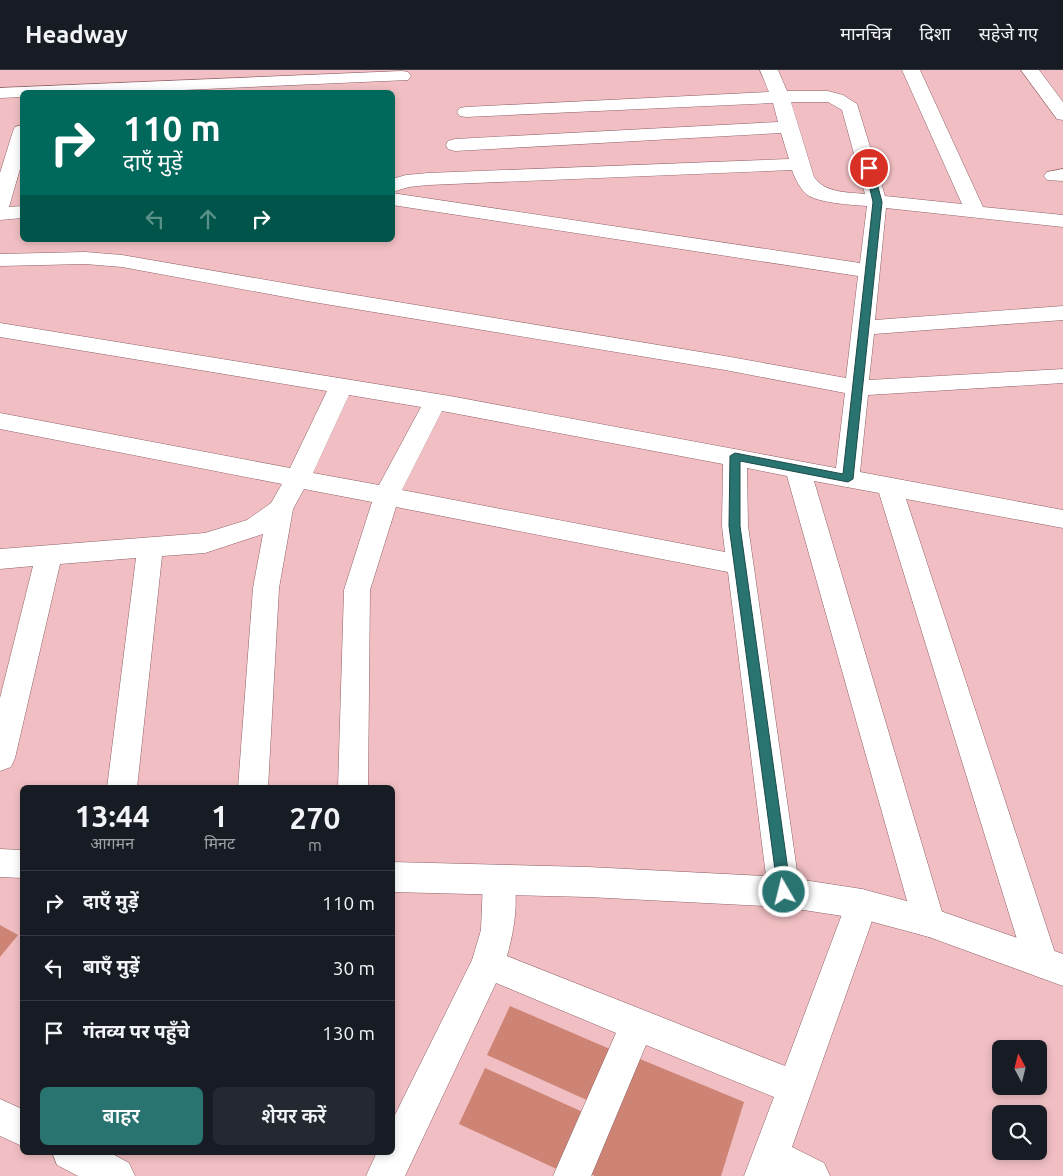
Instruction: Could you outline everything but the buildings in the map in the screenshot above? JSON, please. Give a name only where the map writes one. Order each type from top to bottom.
[{"type":"street","points":[[769,70],[780,97],[799,164],[804,177],[813,190],[834,197],[1063,221]]},
{"type":"street","points":[[911,70],[976,212]]},
{"type":"street","points":[[1030,70],[1063,116]]},
{"type":"street","points":[[0,93],[36,87],[402,76]]},
{"type":"street","points":[[466,112],[780,97],[824,97],[846,101],[851,108],[878,202],[848,479]]},
{"type":"street","points":[[454,145],[789,127]]},
{"type":"street","points":[[0,206],[20,150]]},
{"type":"street","points":[[395,185],[406,181],[428,179],[799,164]]},
{"type":"street","points":[[395,198],[870,271]]},
{"type":"street","points":[[0,214],[20,212]]},
{"type":"street","points":[[0,260],[85,258],[122,260],[307,294],[725,363],[857,388],[1063,376]]},
{"type":"street","points":[[864,328],[1063,313]]},
{"type":"street","points":[[0,330],[435,402],[735,456],[798,470],[1063,519]]},
{"type":"street","points":[[253,785],[266,588],[280,509],[297,480],[340,386]]},
{"type":"street","points":[[353,785],[357,590],[386,497],[435,402]]},
{"type":"street","points":[[0,421],[297,480],[739,564]]},
{"type":"street","points":[[735,456],[735,526],[739,564],[784,892]]},
{"type":"street","points":[[798,470],[929,922]]},
{"type":"street","points":[[890,487],[1052,966]]},
{"type":"street","points":[[0,559],[48,557],[205,543],[256,527],[280,509]]},
{"type":"street","points":[[122,785],[150,549]]},
{"type":"street","points":[[0,758],[48,557]]},
{"type":"street","points":[[0,863],[20,864]]},
{"type":"street","points":[[395,877],[588,882],[784,892],[862,904],[929,922],[1052,966]]},
{"type":"street","points":[[385,1176],[488,964],[498,930],[499,880]]},
{"type":"street","points":[[811,1176],[766,1166],[862,904]]},
{"type":"street","points":[[488,964],[795,1088]]},
{"type":"street","points":[[572,1176],[638,1024]]},
{"type":"street","points":[[0,1117],[20,1127]]},
{"type":"street","points":[[76,1155],[116,1176]]},
{"type":"route","points":[[784,892],[735,526],[735,456],[848,479],[878,202],[869,168]]}]
